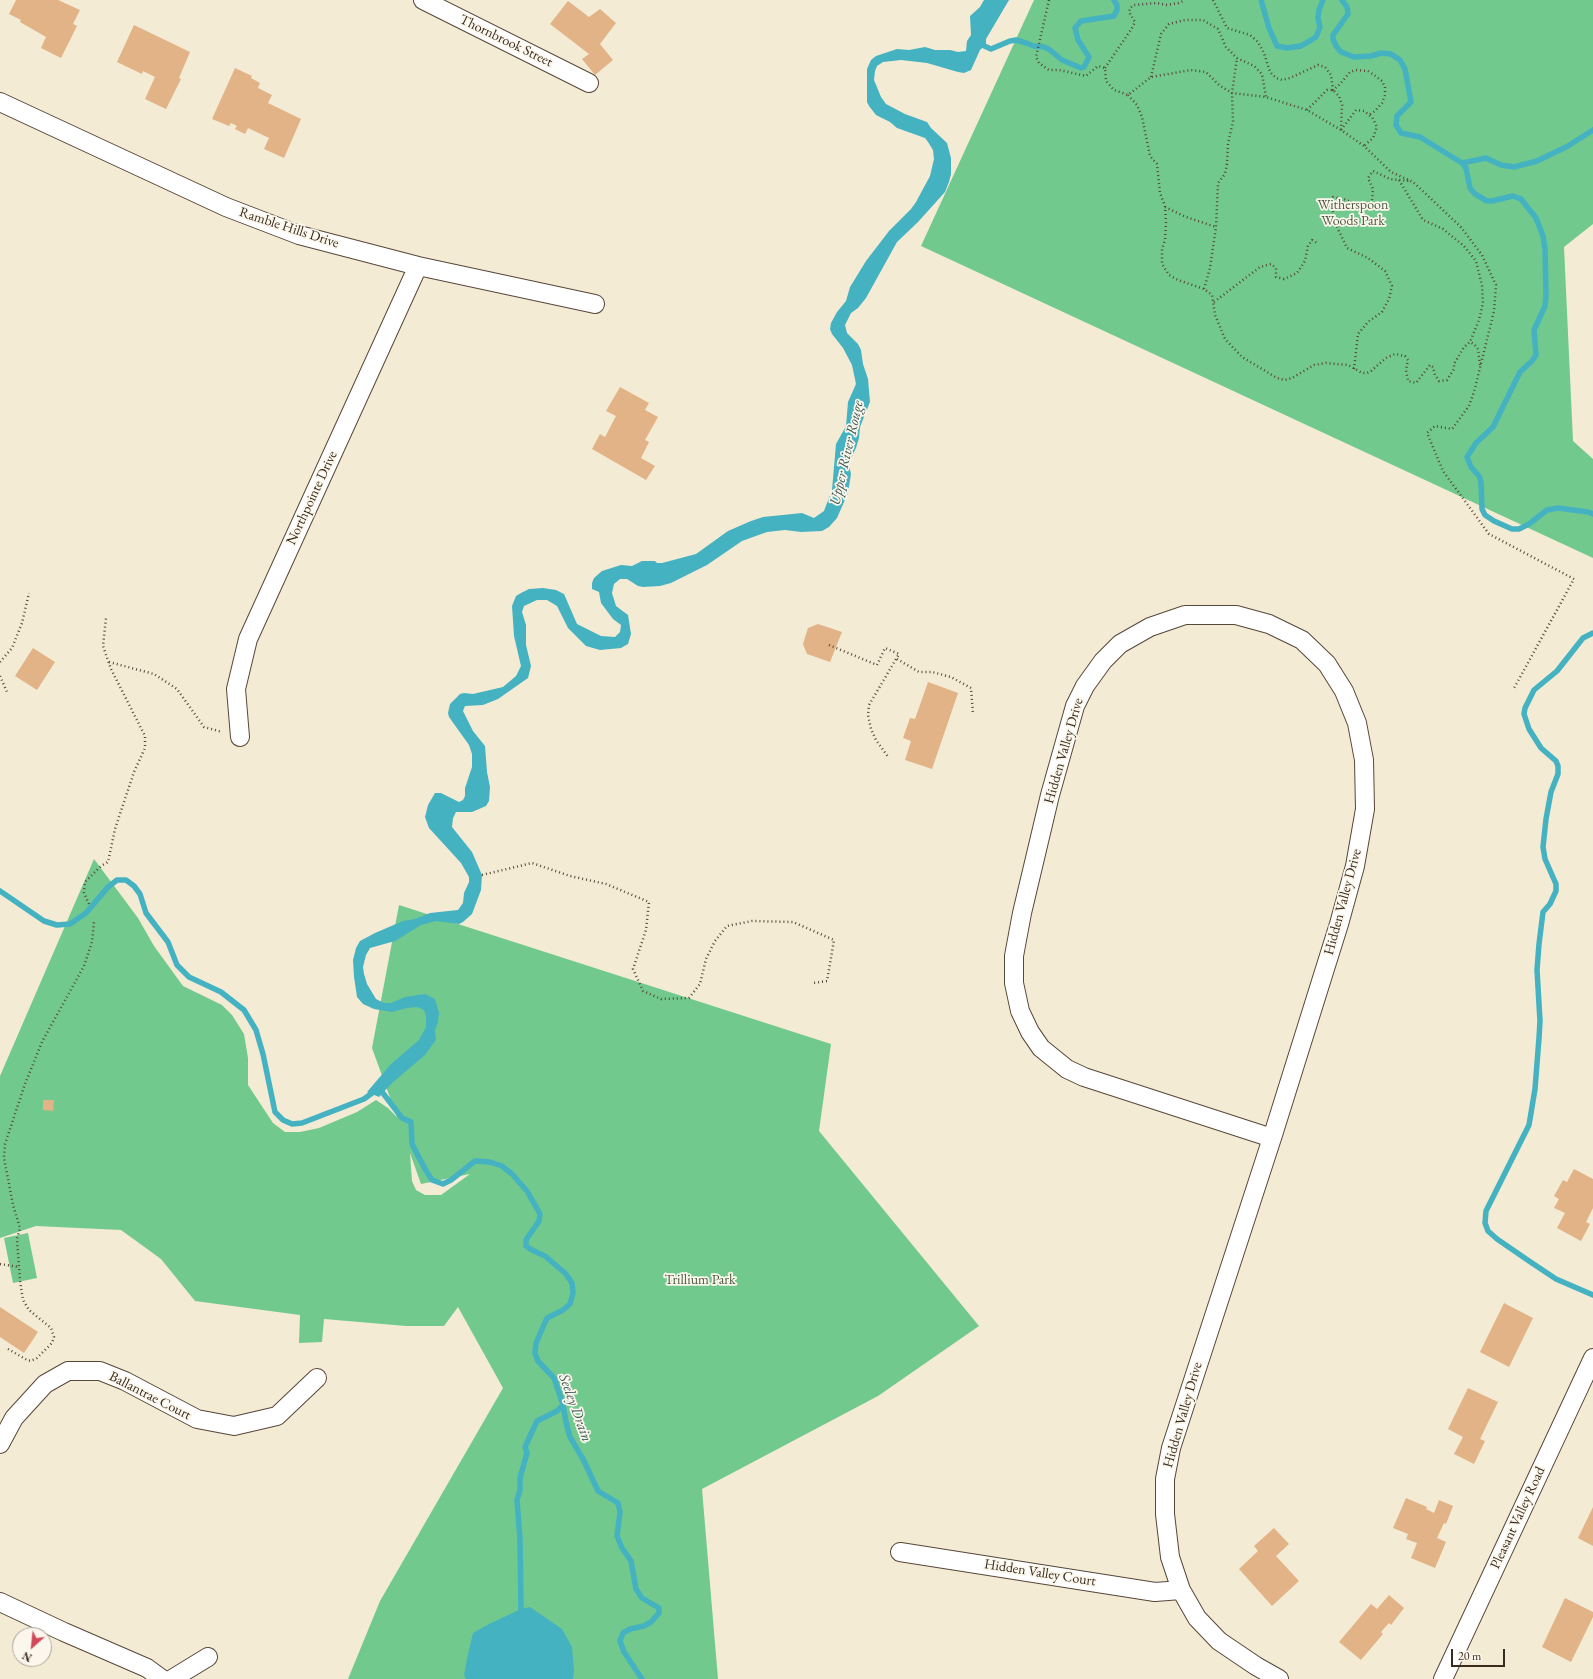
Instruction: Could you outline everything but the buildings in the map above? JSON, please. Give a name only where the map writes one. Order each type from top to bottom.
[{"type":"street","name":"Thornbrook Street","points":[[423,0],[580,84]]},
{"type":"street","name":"Ramble Hills Drive","points":[[0,102],[226,207],[299,235],[418,266],[595,304]]},
{"type":"street","name":"Northpointe Drive","points":[[240,737],[236,689],[248,639],[418,266]]},
{"type":"street","name":"Hidden Valley Drive","points":[[1272,1138],[1084,1076],[1067,1069],[1041,1048],[1030,1032],[1020,1011],[1014,983],[1014,956],[1022,913],[1050,794],[1075,706],[1085,686],[1103,661],[1120,644],[1150,628],[1185,615],[1236,616],[1270,624],[1302,640],[1327,664],[1344,691],[1357,722],[1364,760],[1365,809],[1355,866],[1339,924],[1272,1138],[1171,1448],[1166,1479],[1165,1514],[1170,1557],[1180,1590],[1197,1618],[1220,1641],[1256,1666],[1279,1679]]},
{"type":"street","name":"Pleasant Valley Road","points":[[1444,1679],[1593,1358]]},
{"type":"street","name":"Ballantrae Court","points":[[0,1444],[14,1418],[45,1384],[68,1371],[100,1371],[125,1381],[197,1419],[234,1426],[277,1416],[317,1378]]},
{"type":"street","name":"Hidden Valley Court","points":[[900,1552],[1155,1592],[1180,1590]]},
{"type":"street","points":[[0,1602],[147,1668],[162,1679]]},
{"type":"street","points":[[172,1679],[208,1657]]},
{"type":"path","points":[[1050,0],[1036,57],[1039,63],[1049,70],[1059,70],[1086,76],[1098,66],[1105,68]]},
{"type":"path","points":[[1185,0],[1179,3],[1167,5],[1157,3],[1134,5],[1130,8],[1129,12],[1135,22],[1105,68],[1106,81],[1114,90],[1128,95],[1137,105],[1142,117],[1150,156],[1157,164],[1160,192],[1165,207],[1165,240],[1162,249],[1162,264],[1170,275],[1178,280],[1204,289],[1212,295],[1215,315],[1225,339],[1242,357],[1277,378],[1285,380],[1292,378],[1314,365],[1326,363],[1348,365],[1362,373],[1367,373],[1386,358],[1395,354],[1405,356],[1408,360],[1406,370],[1408,381],[1416,383],[1430,365],[1433,367],[1435,375],[1439,381],[1447,380],[1454,370],[1454,364],[1464,347],[1470,342],[1479,320],[1483,302],[1482,286],[1476,261],[1464,246],[1443,229],[1423,220],[1398,180]]},
{"type":"path","points":[[1213,0],[1227,28],[1250,35],[1258,42],[1264,53],[1270,72],[1276,78],[1282,80],[1290,78],[1318,65],[1325,67],[1331,75],[1333,90],[1339,96],[1342,105],[1341,130]]},
{"type":"path","points":[[1151,77],[1161,34],[1169,24],[1185,20],[1203,20],[1218,29],[1226,47],[1237,58],[1254,66],[1262,74],[1266,97]]},
{"type":"path","points":[[1204,289],[1210,268],[1216,227],[1218,183],[1225,174],[1227,164],[1228,144],[1232,121],[1232,93],[1237,58]]},
{"type":"path","points":[[1128,95],[1151,77],[1191,70],[1206,72],[1218,85],[1232,93],[1266,97],[1307,110],[1341,130],[1364,146],[1391,172],[1413,182],[1460,226],[1482,255],[1496,285],[1494,311],[1474,392],[1469,406],[1452,429],[1435,426],[1427,433],[1443,471],[1489,534],[1574,579],[1514,690]]},
{"type":"path","points":[[1307,110],[1327,90],[1333,90],[1350,72],[1356,70],[1368,72],[1374,75],[1382,81],[1385,87],[1385,95],[1382,103],[1369,115]]},
{"type":"path","points":[[1341,130],[1356,110],[1364,111],[1372,117],[1377,126],[1373,138],[1364,146]]},
{"type":"path","points":[[1354,369],[1358,334],[1368,322],[1382,312],[1389,299],[1392,286],[1385,271],[1368,258],[1347,248],[1337,227],[1330,201],[1333,197],[1344,199],[1362,207],[1372,201],[1373,189],[1368,178],[1373,170],[1390,178],[1413,182]]},
{"type":"path","points":[[1165,207],[1186,217],[1216,227]]},
{"type":"path","points":[[1214,302],[1260,267],[1271,264],[1276,268],[1276,276],[1284,279],[1297,273],[1305,262],[1308,246],[1312,240],[1316,243]]},
{"type":"path","points":[[1470,342],[1478,349],[1480,369]]},
{"type":"path","points":[[0,662],[12,648],[22,623],[29,592]]},
{"type":"path","points":[[89,904],[84,893],[85,882],[101,866],[108,862],[115,829],[134,772],[145,748],[145,736],[109,662],[103,646],[106,618]]},
{"type":"path","points":[[829,645],[876,665],[885,648],[899,654],[869,705],[868,715],[871,729],[876,740],[889,758]]},
{"type":"path","points":[[896,659],[919,672],[932,672],[951,677],[971,688],[973,714]]},
{"type":"path","points":[[109,662],[154,674],[177,689],[204,727],[240,737]]},
{"type":"path","points":[[0,676],[7,692]]},
{"type":"path","points":[[482,875],[532,863],[570,876],[606,884],[649,902],[646,930],[633,969],[643,991],[661,999],[689,998],[700,984],[706,959],[715,941],[727,926],[752,921],[793,922],[834,940],[827,981],[814,983]]},
{"type":"path","points":[[8,1349],[26,1360],[31,1361],[37,1358],[52,1342],[54,1337],[51,1328],[26,1308],[20,1281],[17,1239],[20,1228],[4,1158],[5,1144],[25,1084],[42,1042],[84,966],[92,942],[94,922]]},
{"type":"path","points":[[0,1264],[19,1266]]},
{"type":"green space","name":"Witherspoon Woods Park","points":[[1034,0],[1593,0],[1593,224],[1564,247],[1573,441],[1593,459],[1593,558],[921,246]]},
{"type":"green space","name":"Trillium Park","points":[[94,859],[138,918],[154,946],[183,986],[222,1005],[232,1015],[244,1034],[248,1058],[248,1085],[273,1123],[285,1132],[300,1132],[319,1128],[357,1112],[376,1100],[388,1108],[397,1117],[372,1048],[399,905],[831,1044],[819,1131],[979,1326],[878,1396],[702,1489],[718,1679],[348,1679],[380,1601],[503,1388],[458,1307],[444,1326],[406,1326],[324,1319],[322,1342],[299,1343],[300,1315],[195,1301],[161,1259],[121,1230],[36,1226],[0,1238],[0,1076]],"holes":[[[410,1153],[421,1184],[470,1174],[441,1195],[425,1195],[416,1190],[412,1181]]]},
{"type":"green space","points":[[28,1233],[37,1278],[13,1283],[4,1238]]},
{"type":"water","name":"Upper River Rouge","points":[[984,0],[1009,0],[986,39],[986,44],[980,50],[971,70],[964,73],[927,63],[901,60],[883,62],[877,66],[875,71],[874,80],[881,97],[886,104],[905,114],[927,122],[931,128],[947,143],[951,158],[951,174],[945,192],[918,222],[897,242],[866,298],[858,308],[851,313],[845,325],[847,333],[858,344],[861,350],[863,364],[868,379],[870,402],[860,427],[856,448],[850,460],[849,466],[851,474],[848,493],[837,518],[829,527],[822,531],[801,532],[785,530],[767,532],[742,541],[707,565],[671,583],[660,586],[643,587],[638,586],[627,579],[620,579],[614,584],[612,593],[616,606],[628,615],[631,634],[628,644],[621,648],[600,650],[586,646],[568,628],[557,606],[547,600],[537,600],[524,606],[522,612],[526,625],[526,645],[531,666],[528,678],[498,699],[483,705],[465,706],[463,711],[473,731],[485,746],[490,787],[489,801],[486,806],[472,812],[456,812],[453,818],[452,827],[472,852],[482,875],[481,890],[472,914],[459,924],[436,921],[421,925],[395,941],[370,948],[366,955],[363,967],[367,984],[376,999],[384,1003],[391,1003],[405,997],[425,994],[435,999],[439,1013],[435,1030],[436,1040],[425,1055],[392,1083],[379,1097],[367,1092],[391,1064],[419,1040],[426,1027],[426,1016],[424,1010],[417,1007],[392,1012],[374,1009],[363,1004],[357,997],[354,977],[353,960],[356,948],[360,941],[403,921],[415,919],[430,913],[458,910],[463,903],[464,893],[469,882],[469,877],[461,863],[429,828],[425,817],[428,805],[435,793],[441,793],[459,802],[463,800],[465,796],[465,788],[472,767],[472,754],[469,745],[449,717],[448,713],[450,704],[460,694],[473,694],[503,687],[516,676],[521,666],[514,636],[512,606],[516,596],[521,593],[529,589],[543,588],[556,590],[564,594],[577,624],[601,636],[615,637],[620,632],[621,625],[613,619],[601,603],[599,592],[592,589],[594,578],[602,571],[621,565],[632,566],[642,561],[655,561],[657,563],[662,563],[696,554],[728,531],[763,517],[802,513],[814,518],[824,511],[832,490],[836,444],[846,426],[848,402],[856,384],[852,365],[843,348],[832,334],[830,329],[831,323],[837,312],[846,301],[850,287],[866,261],[889,231],[916,202],[930,176],[934,159],[933,150],[925,138],[897,128],[890,122],[876,115],[869,106],[867,102],[867,69],[871,60],[876,56],[897,49],[909,50],[925,47],[935,50],[950,50],[958,52],[966,51],[967,41],[971,35],[970,16],[980,7]]},
{"type":"water","points":[[530,1607],[562,1629],[572,1647],[574,1671],[573,1679],[466,1679],[464,1675],[473,1633],[521,1609]]},
{"type":"waterway","points":[[980,44],[991,49],[1016,40],[1034,46],[1044,47],[1062,60],[1081,68],[1084,67],[1089,57],[1078,40],[1075,28],[1081,21],[1114,16],[1117,10],[1117,5],[1114,0]]},
{"type":"waterway","points":[[1261,0],[1269,28],[1277,46],[1287,48],[1301,46],[1316,37],[1320,27],[1318,18],[1323,0]]},
{"type":"waterway","points":[[1342,0],[1347,7],[1348,14],[1333,35],[1336,46],[1341,52],[1354,57],[1371,56],[1381,53],[1391,54],[1400,60],[1405,69],[1411,102],[1397,116],[1396,125],[1401,133],[1420,137],[1462,163],[1466,168],[1470,188],[1475,194],[1487,201],[1513,196],[1521,199],[1536,218],[1543,236],[1545,249],[1546,296],[1545,306],[1534,330],[1536,355],[1520,372],[1493,427],[1476,443],[1467,457],[1471,467],[1479,476],[1481,482],[1482,509],[1485,515],[1512,529],[1519,529],[1529,524],[1547,510],[1558,508],[1593,514]]},
{"type":"waterway","points":[[1462,163],[1486,158],[1501,165],[1514,167],[1537,161],[1568,146],[1593,130]]},
{"type":"waterway","points":[[1593,633],[1583,638],[1557,671],[1534,690],[1525,708],[1524,714],[1529,729],[1541,748],[1556,761],[1558,766],[1558,774],[1551,792],[1543,847],[1545,859],[1556,884],[1556,891],[1550,904],[1543,912],[1539,944],[1537,970],[1540,1021],[1535,1089],[1529,1125],[1486,1211],[1485,1223],[1488,1231],[1497,1239],[1529,1261],[1556,1279],[1593,1295]]},
{"type":"waterway","name":"Seeley Drain","points":[[0,891],[44,921],[57,925],[70,924],[86,913],[108,887],[117,880],[126,880],[134,886],[140,894],[146,913],[168,942],[177,965],[189,977],[221,992],[244,1010],[256,1030],[263,1054],[275,1112],[283,1120],[292,1124],[302,1123],[364,1099],[379,1088],[402,1118],[411,1122],[412,1144],[432,1180],[443,1184],[451,1180],[475,1161],[490,1162],[502,1166],[512,1174],[527,1191],[540,1214],[539,1221],[526,1240],[526,1246],[545,1256],[565,1273],[572,1283],[573,1293],[570,1304],[563,1310],[547,1318],[536,1343],[535,1353],[538,1361],[554,1378],[563,1405],[570,1437],[583,1459],[598,1491],[618,1503],[620,1512],[617,1536],[622,1548],[631,1561],[636,1589],[642,1598],[659,1608],[659,1613],[651,1622],[623,1633],[620,1641],[624,1652],[642,1679]]},
{"type":"waterway","points":[[521,1609],[520,1539],[517,1500],[520,1490],[520,1478],[527,1453],[525,1447],[537,1421],[557,1411],[563,1405]]}]
